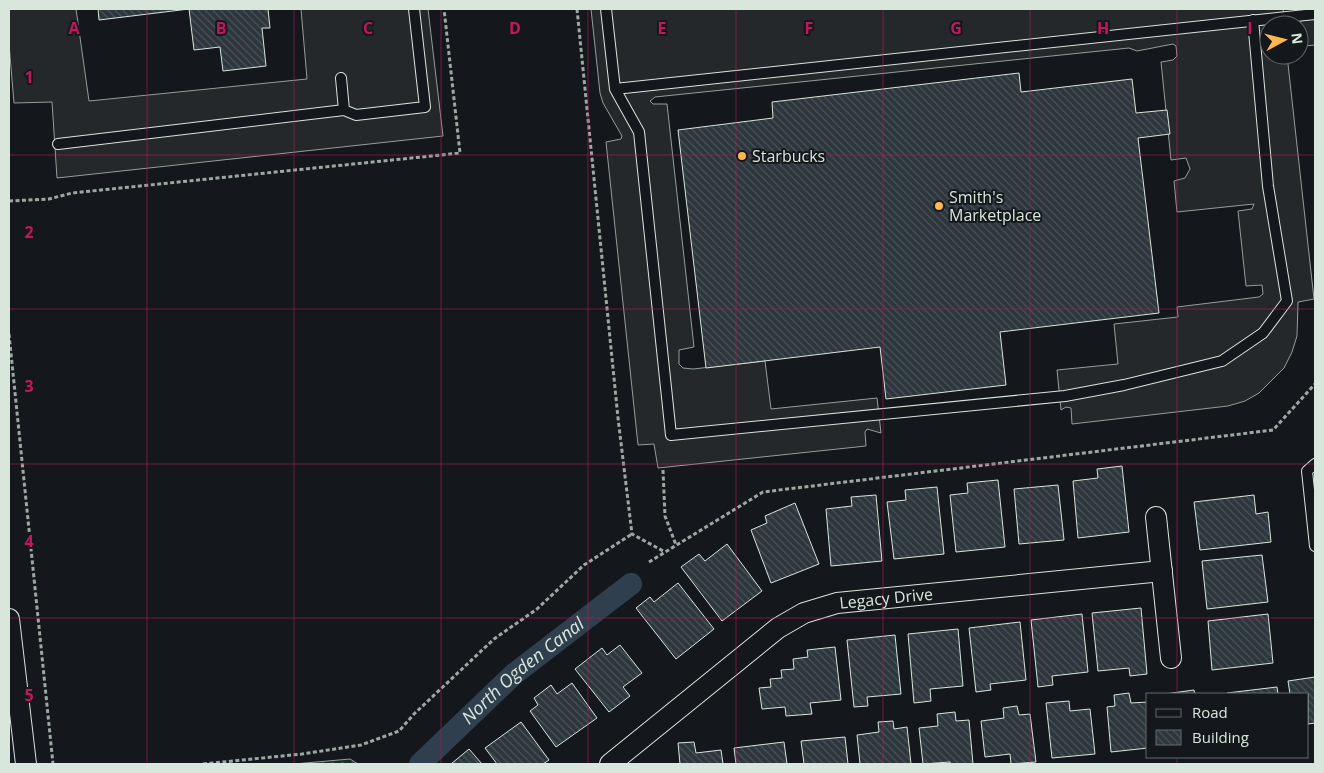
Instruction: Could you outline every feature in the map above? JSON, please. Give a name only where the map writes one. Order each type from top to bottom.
[{"type":"street","points":[[1156,518],[1171,658]]},
{"type":"street","name":"Legacy Drive","points":[[610,764],[652,732],[778,628],[814,610],[837,603],[1162,571]]},
{"type":"street","points":[[9,619],[26,764]]},
{"type":"lane","points":[[58,144],[344,110],[356,115],[425,107],[414,9]]},
{"type":"lane","points":[[606,9],[615,89],[639,132],[671,435],[1065,396],[1124,385],[1222,361],[1263,333],[1287,301],[1268,186],[1253,20]]},
{"type":"lane","points":[[615,89],[1315,14]]},
{"type":"lane","points":[[341,78],[344,110]]},
{"type":"lane","points":[[1315,464],[1307,471],[1315,546]]},
{"type":"path","points":[[9,201],[49,199],[72,193],[460,153],[444,9]]},
{"type":"path","points":[[578,9],[618,418],[632,534]]},
{"type":"path","points":[[9,334],[53,764]]},
{"type":"path","points":[[649,562],[762,492],[1273,430],[1315,384]]},
{"type":"path","points":[[663,470],[665,516],[676,545]]},
{"type":"path","points":[[632,534],[665,552]]},
{"type":"path","points":[[203,764],[302,754],[362,745],[399,731],[414,714],[494,639],[537,609],[584,565],[632,534]]},
{"type":"green space","points":[[350,759],[358,764],[294,764]]},
{"type":"shaded area","points":[[9,9],[76,9],[89,101],[307,79],[301,9],[428,9],[443,136],[57,178],[52,102],[14,103],[9,44]]},
{"type":"shaded area","points":[[591,9],[1283,9],[1284,15],[1259,15],[1259,65],[1288,65],[1314,299],[1298,302],[1297,336],[1284,368],[1259,393],[1245,401],[1228,406],[1072,424],[1071,408],[1066,407],[1061,410],[1057,370],[1118,364],[1114,324],[1178,317],[1177,307],[1259,297],[1263,294],[1262,285],[1246,286],[1238,211],[1252,209],[1254,204],[1177,212],[1174,181],[1185,178],[1190,169],[1186,158],[1171,160],[1161,62],[1173,60],[1177,56],[1176,46],[1173,44],[1137,51],[1129,48],[655,97],[650,101],[653,104],[667,104],[694,347],[679,350],[679,364],[683,368],[693,369],[765,361],[771,409],[877,398],[881,433],[867,429],[865,432],[866,446],[658,468],[654,444],[638,445],[606,142],[621,139],[622,136],[603,103],[600,93]]},
{"type":"shaded area","points":[[1294,9],[1315,9],[1315,45],[1309,46],[1309,15],[1296,15]]},
{"type":"building","points":[[98,9],[189,9],[99,20]]},
{"type":"building","points":[[189,9],[268,9],[270,28],[262,28],[266,66],[223,71],[220,47],[194,50]]},
{"type":"building","points":[[1019,73],[1021,92],[1132,79],[1136,113],[1167,110],[1170,134],[1138,138],[1159,313],[1000,332],[1006,385],[886,399],[880,347],[706,368],[678,130],[773,118],[772,102]]},
{"type":"building","points":[[1122,466],[1129,532],[1078,538],[1073,481],[1098,478],[1097,469]]},
{"type":"building","points":[[998,480],[1005,547],[956,552],[950,495],[968,493],[967,483]]},
{"type":"building","points":[[1058,485],[1064,540],[1019,544],[1014,489]]},
{"type":"building","points":[[937,487],[944,554],[894,559],[887,502],[906,500],[905,490]]},
{"type":"building","points":[[876,495],[882,561],[831,566],[826,509],[852,506],[851,497]]},
{"type":"building","points":[[1254,495],[1256,514],[1268,512],[1271,542],[1200,550],[1194,502]]},
{"type":"building","points":[[795,503],[819,564],[771,583],[751,530],[767,523],[765,516]]},
{"type":"building","points":[[727,544],[762,591],[722,621],[681,567],[699,554],[705,561]]},
{"type":"building","points":[[1262,555],[1268,602],[1207,609],[1202,561]]},
{"type":"building","points":[[678,583],[714,629],[676,659],[636,608],[650,597],[654,602]]},
{"type":"building","points":[[1141,608],[1147,674],[1130,676],[1129,668],[1098,671],[1092,613]]},
{"type":"building","points":[[1082,614],[1088,672],[1052,676],[1053,685],[1038,687],[1031,620]]},
{"type":"building","points":[[1268,614],[1273,663],[1212,670],[1208,621]]},
{"type":"building","points":[[1020,622],[1026,680],[990,684],[991,690],[976,692],[969,628]]},
{"type":"building","points":[[958,629],[963,686],[930,689],[931,701],[914,703],[908,634]]},
{"type":"building","points":[[895,635],[901,694],[867,697],[868,706],[854,707],[847,640]]},
{"type":"building","points":[[620,645],[642,673],[623,687],[630,696],[609,712],[575,669],[602,648],[607,655]]},
{"type":"building","points":[[835,647],[841,700],[810,703],[812,714],[786,716],[785,707],[762,709],[759,688],[771,687],[770,679],[782,678],[781,670],[794,669],[793,659],[808,657],[807,650]]},
{"type":"building","points":[[1315,677],[1315,723],[1309,724],[1309,693],[1290,693],[1288,681]]},
{"type":"building","points":[[572,683],[597,718],[556,747],[530,711],[538,705],[534,698],[551,685],[557,694]]},
{"type":"building","points":[[1277,687],[1278,693],[1227,693]]},
{"type":"building","points":[[1194,690],[1195,693],[1172,693]]},
{"type":"building","points":[[1129,693],[1131,703],[1146,702],[1146,748],[1111,752],[1107,707],[1115,706],[1114,695]]},
{"type":"building","points":[[1069,701],[1070,711],[1090,709],[1095,754],[1052,758],[1046,703]]},
{"type":"building","points":[[1017,706],[1019,715],[1030,714],[1036,762],[1011,764],[1010,754],[985,757],[981,721],[1004,718],[1003,708]]},
{"type":"building","points":[[955,712],[956,721],[969,720],[973,764],[950,764],[950,762],[923,764],[919,728],[938,726],[937,714]]},
{"type":"building","points":[[893,721],[894,729],[907,727],[911,764],[860,764],[857,735],[879,732],[878,722]]},
{"type":"building","points":[[521,722],[549,760],[543,764],[497,764],[485,748]]},
{"type":"building","points":[[845,737],[848,764],[804,764],[801,741]]},
{"type":"building","points":[[694,742],[696,753],[721,750],[723,764],[680,764],[678,743]]},
{"type":"building","points":[[784,742],[787,764],[736,764],[734,748]]},
{"type":"building","points":[[469,749],[482,764],[451,764]]},
{"type":"waterway","name":"North Ogden Canal","points":[[420,764],[514,674],[631,584]]},
{"type":"place","name":"Starbucks","points":[[742,156]]},
{"type":"place","name":"Smith's Marketplace","points":[[939,206]]}]
